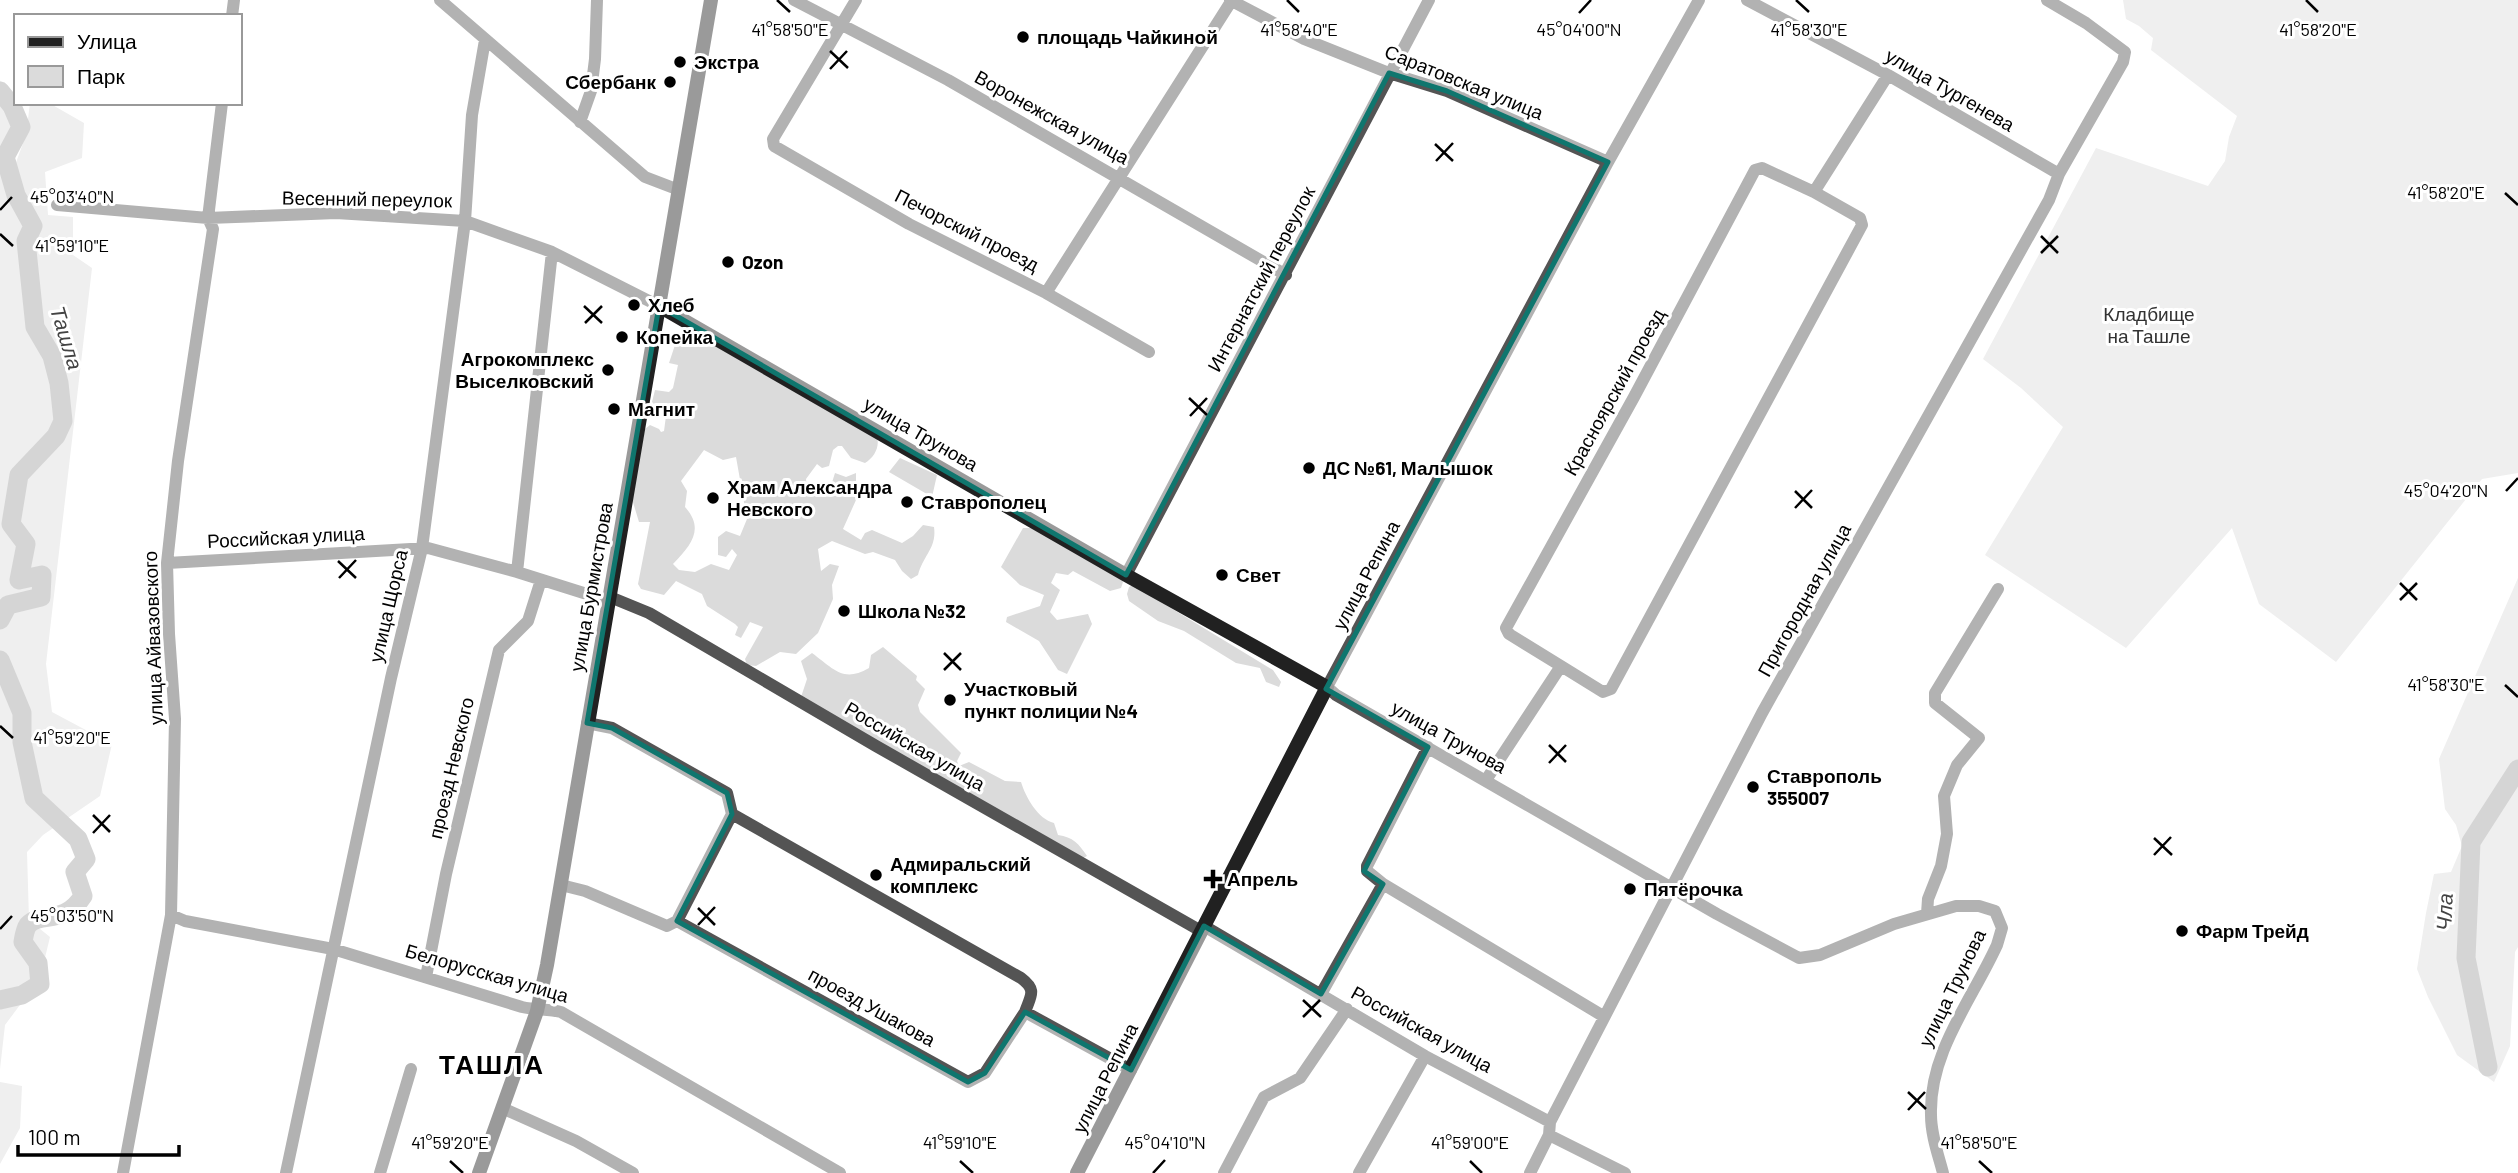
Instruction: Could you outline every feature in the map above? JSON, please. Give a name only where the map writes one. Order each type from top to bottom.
[{"type":"street","points":[[440,0],[645,177],[679,190]]},
{"type":"street","points":[[580,122],[591,91],[597,0]]},
{"type":"street","name":"улица Бурмистрова","points":[[479,1173],[537,1011],[561,886],[711,0]]},
{"type":"street","name":"Воронежская улица","points":[[794,0],[842,23],[1121,178],[1286,275]]},
{"type":"street","points":[[842,23],[856,0]]},
{"type":"street","points":[[1046,293],[1231,0]]},
{"type":"street","name":"Саратовская улица","points":[[1231,0],[1304,39],[1389,73],[1447,91],[1608,162]]},
{"type":"street","name":"Интернатский переулок","points":[[1126,575],[1429,0]]},
{"type":"street","name":"улица Репина","points":[[1077,1173],[1327,687],[1608,162],[1699,0]]},
{"type":"street","name":"улица Тургенева","points":[[1747,0],[1888,75],[2059,174]]},
{"type":"street","name":"Пригородная улица","points":[[1530,1173],[1604,1016],[1762,713],[2049,200],[2059,174],[2123,62],[2125,52],[2086,23],[2047,0]]},
{"type":"street","name":"Печорский проезд","points":[[842,23],[773,139],[775,146],[909,224],[1046,293],[1149,352]]},
{"type":"street","name":"улица Щорса","points":[[286,1173],[391,678],[422,548],[465,221],[472,115],[485,40]]},
{"type":"street","points":[[1814,192],[1888,75]]},
{"type":"street","name":"улица Айвазовского","points":[[123,1173],[171,915],[175,719],[167,563],[178,461],[213,229],[208,218],[222,105]]},
{"type":"street","name":"Красноярский проезд","points":[[1762,168],[1814,192],[1860,218],[1862,225],[1611,689],[1603,692],[1561,666],[1509,634],[1506,628],[1634,397],[1755,170],[1762,168]]},
{"type":"street","name":"Весенний переулок","points":[[57,205],[208,218],[336,214],[465,221],[552,252],[659,306]]},
{"type":"street","points":[[517,572],[552,252]]},
{"type":"street","name":"улица Трунова","points":[[659,306],[1799,958],[1820,955],[1894,924],[1956,906],[1988,906],[1999,916],[2002,928],[1997,945],[1936,1067],[1931,1092],[1930,1117],[1943,1173]]},
{"type":"street","name":"Российская улица","points":[[167,563],[422,548],[517,572],[649,613],[899,760],[1347,1009],[1625,1173]]},
{"type":"street","name":"проезд Невского","points":[[426,976],[446,874],[499,650],[527,621],[541,580]]},
{"type":"street","points":[[1927,914],[1928,899],[1941,866],[1947,834],[1944,796],[1957,765],[1979,738],[1935,703],[1935,693],[1998,589]]},
{"type":"street","points":[[1486,780],[1561,666]]},
{"type":"street","points":[[587,723],[612,728],[727,793],[732,814],[677,921]]},
{"type":"street","points":[[1428,747],[1367,866],[1370,875],[1604,1016]]},
{"type":"street","points":[[732,814],[1021,978],[1030,985],[1032,992],[1025,1012],[1131,1070]]},
{"type":"street","points":[[1321,995],[1383,884]]},
{"type":"street","name":"проезд Ушакова","points":[[561,886],[585,891],[667,926],[677,921],[968,1082],[985,1073],[1025,1012]]},
{"type":"street","name":"Белорусская улица","points":[[171,915],[185,921],[333,949],[537,1011],[547,1009],[561,1012],[840,1173]]},
{"type":"street","points":[[1224,1173],[1264,1097],[1300,1078],[1347,1009]]},
{"type":"street","points":[[1359,1173],[1425,1056]]},
{"type":"street","points":[[380,1173],[411,1069]]},
{"type":"street","points":[[502,1108],[576,1141],[633,1173]]},
{"type":"highlighted area","points":[[1389,73],[1447,91],[1608,162],[1326,689],[1428,747],[1364,871],[1383,884],[1321,994],[1204,926],[1131,1070],[1025,1012],[985,1073],[968,1082],[677,921],[732,814],[727,793],[612,728],[587,723],[659,306],[1126,575]]},
{"type":"green space","name":"Кладбище на Ташле","points":[[2123,0],[2518,0],[2518,473],[2482,479],[2336,662],[2259,604],[2232,528],[2126,648],[1985,555],[2063,427],[2021,388],[1983,359],[2096,148],[2208,186],[2225,161],[2229,137],[2237,116],[2151,50],[2153,38],[2126,19]]},
{"type":"green space","points":[[0,80],[15,130],[9,143],[0,151]]},
{"type":"green space","points":[[30,105],[52,105],[84,123],[82,158],[45,172],[48,215],[73,217],[73,255],[92,268],[46,664],[52,712],[112,744],[100,796],[43,835],[27,852],[29,920],[50,937],[40,978],[5,1025],[0,1069],[0,172],[14,168],[26,135]]},
{"type":"green space","points":[[693,333],[877,437],[876,452],[865,463],[851,458],[842,446],[838,446],[833,450],[829,466],[822,468],[817,464],[806,479],[807,489],[816,496],[828,495],[835,473],[846,477],[856,473],[856,500],[843,529],[861,540],[865,533],[872,530],[902,543],[923,525],[934,527],[932,546],[918,575],[911,579],[895,560],[873,552],[865,554],[832,541],[818,549],[821,571],[830,564],[839,566],[832,585],[833,599],[818,633],[796,654],[780,652],[756,666],[747,665],[745,659],[763,627],[750,622],[741,638],[735,635],[738,627],[707,606],[702,594],[676,581],[664,595],[641,589],[638,584],[650,522],[639,522],[632,499],[645,429],[650,425],[661,432],[664,431],[666,416],[652,402],[655,390],[669,392],[673,388],[678,365],[669,363],[675,345],[688,347]],"holes":[[[704,450],[723,460],[736,457],[747,519],[740,536],[726,531],[718,537],[718,555],[726,557],[732,549],[737,555],[729,570],[711,564],[695,572],[679,570],[673,564],[690,543],[695,530],[691,515],[685,507],[687,491],[681,481]]]},
{"type":"green space","points":[[900,458],[937,475],[932,497],[889,472]]},
{"type":"green space","points":[[1023,528],[1033,528],[1121,577],[1123,582],[1121,588],[1110,591],[1073,571],[1068,575],[1056,573],[1051,583],[1060,590],[1050,612],[1057,620],[1088,614],[1092,624],[1067,674],[1058,670],[1039,641],[1006,622],[1007,617],[1040,606],[1044,595],[1020,585],[1001,567]]},
{"type":"green space","points":[[2518,578],[2518,947],[2515,952],[2510,1046],[2494,1082],[2457,1055],[2417,969],[2434,874],[2451,872],[2462,846],[2456,825],[2445,809],[2439,759]]},
{"type":"green space","points":[[1133,585],[1273,670],[1281,682],[1279,687],[1266,682],[1260,668],[1236,663],[1184,631],[1158,621],[1129,601],[1127,594],[1129,587]]},
{"type":"green space","points":[[883,647],[917,676],[916,680],[925,689],[918,705],[920,712],[961,753],[957,761],[959,766],[969,762],[1005,781],[1021,782],[1029,801],[1043,817],[1054,823],[1058,835],[1075,842],[1087,856],[1081,859],[801,697],[807,679],[801,661],[812,653],[833,669],[852,674],[869,668],[871,655]]},
{"type":"green space","points":[[0,1082],[22,1086],[20,1128],[0,1164]]},
{"type":"waterway","name":"Ташла","points":[[0,91],[12,106],[21,127],[5,157],[16,195],[33,226],[26,241],[35,327],[52,356],[59,383],[63,421],[56,436],[19,475],[11,524],[26,544],[19,580],[42,575],[41,597],[8,605],[0,620]]},
{"type":"waterway","name":"Ташла","points":[[0,660],[22,713],[22,742],[34,798],[78,839],[86,859],[75,872],[83,896],[76,905],[60,915],[33,921],[26,928],[23,942],[38,963],[40,984],[22,995],[0,1000]]},
{"type":"waterway","name":"Чла","points":[[2488,1067],[2466,958],[2471,842],[2518,769]]},
{"type":"place","name":"площадь Чайкиной","points":[[1023,37]]},
{"type":"place","name":"Экстра","points":[[680,62]]},
{"type":"place","name":"Сбербанк","points":[[670,82]]},
{"type":"place","name":"Ozon","points":[[728,262]]},
{"type":"place","name":"Хлеб","points":[[634,305]]},
{"type":"place","name":"Копейка","points":[[622,337]]},
{"type":"place","name":"Агрокомплекс Выселковский","points":[[608,370]]},
{"type":"place","name":"Магнит","points":[[614,409]]},
{"type":"place","name":"ДС №61, Малышок","points":[[1309,468]]},
{"type":"place","name":"Храм Александра Невского","points":[[713,498]]},
{"type":"place","name":"Ставрополец","points":[[907,502]]},
{"type":"place","name":"Свет","points":[[1222,575]]},
{"type":"place","name":"Школа №32","points":[[844,611]]},
{"type":"place","name":"Участковый пункт полиции №4","points":[[950,700]]},
{"type":"place","name":"Ставрополь 355007","points":[[1753,787]]},
{"type":"place","name":"Адмиральский комплекс","points":[[876,875]]},
{"type":"place","name":"Апрель","points":[[1213,879]]},
{"type":"place","name":"Пятёрочка","points":[[1630,889]]},
{"type":"place","name":"Фарм Трейд","points":[[2182,931]]},
{"type":"district","name":"ТАШЛА","points":[[492,1065]]}]
